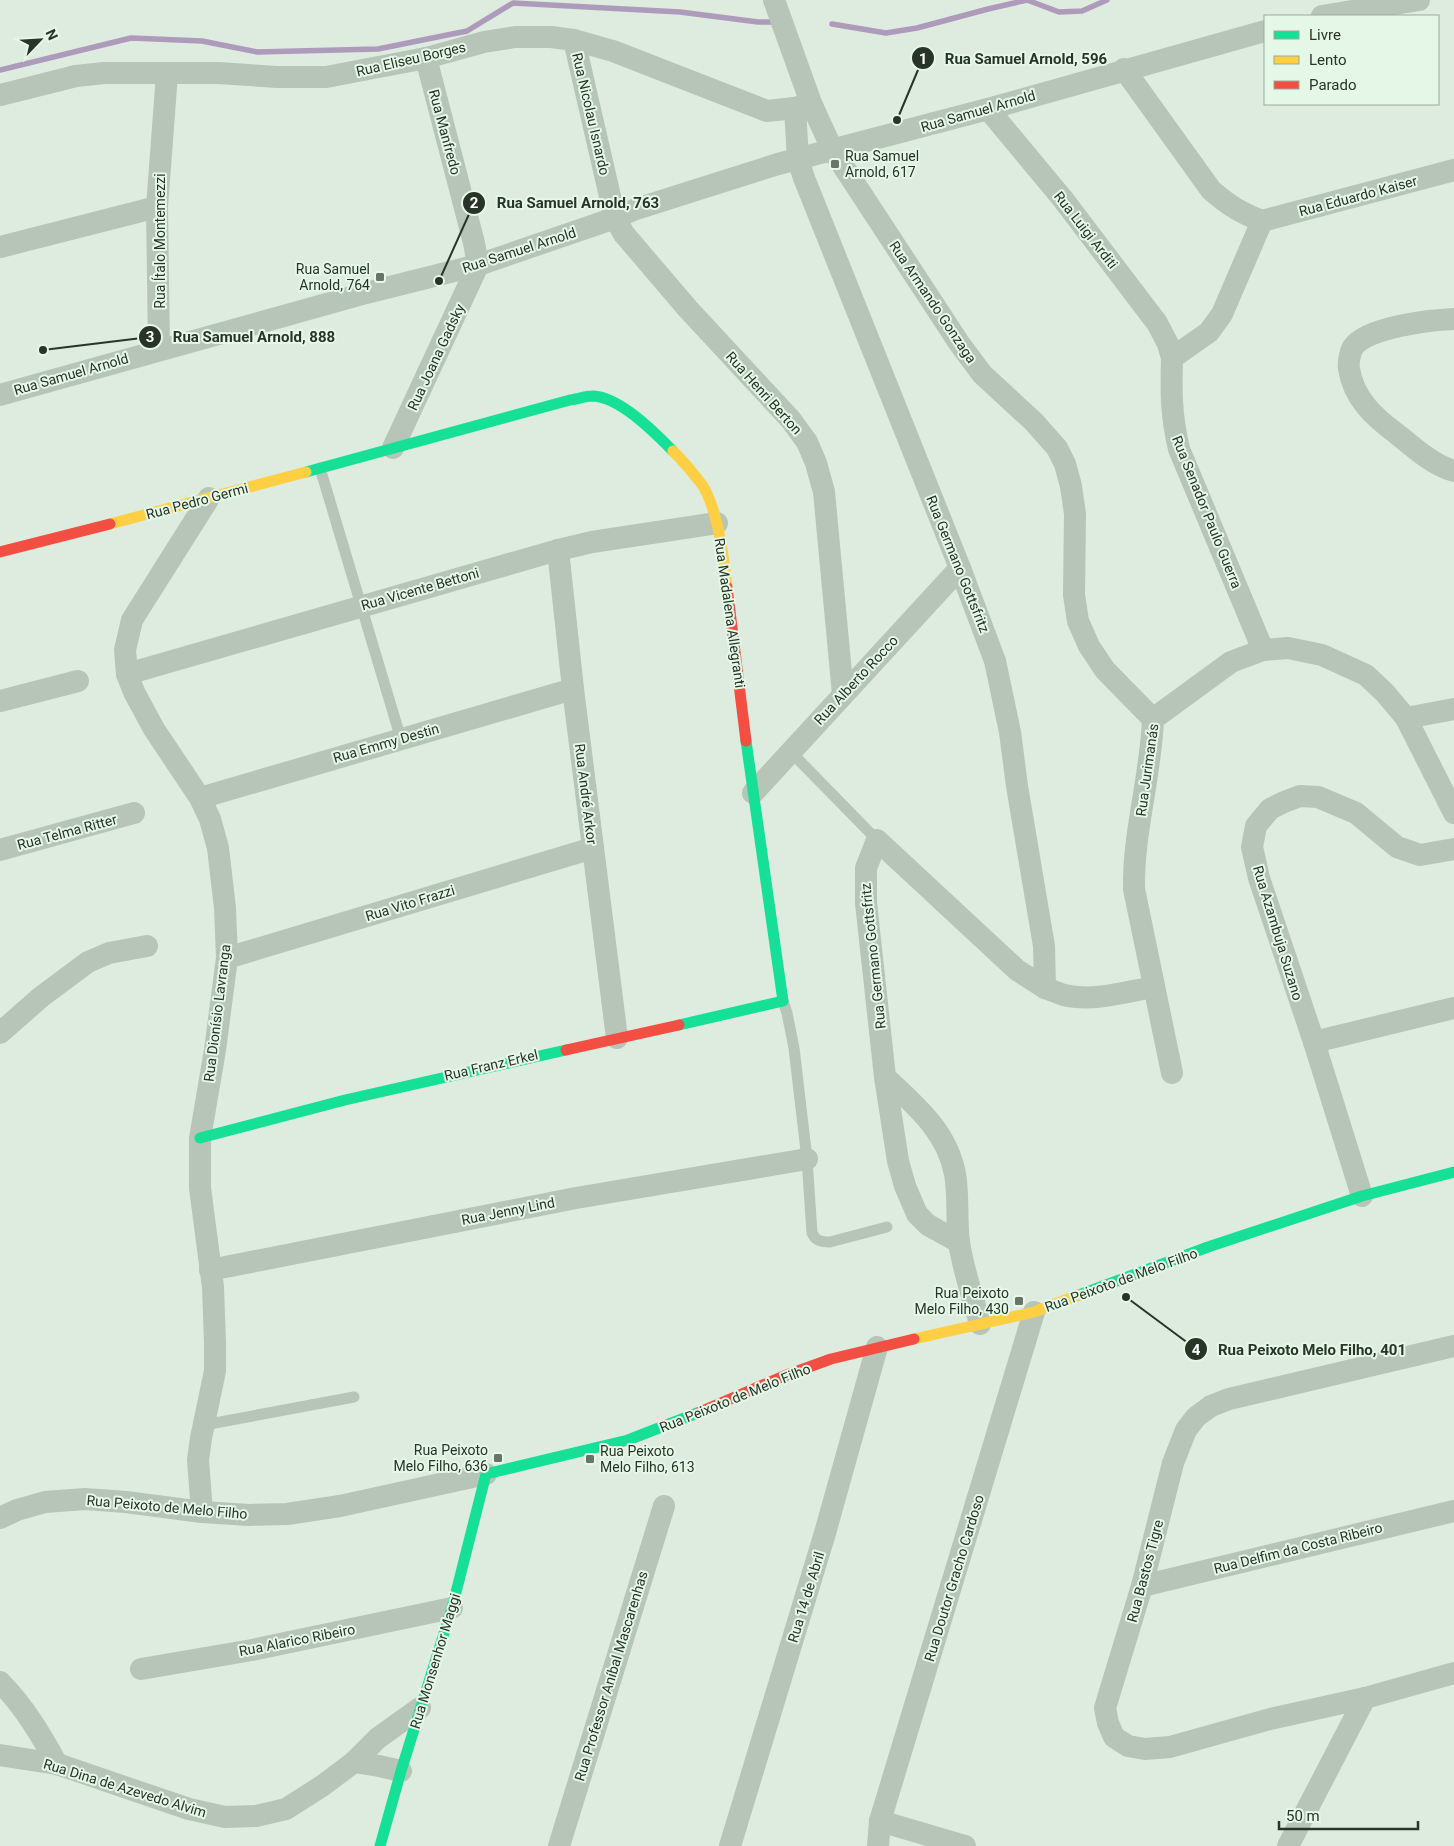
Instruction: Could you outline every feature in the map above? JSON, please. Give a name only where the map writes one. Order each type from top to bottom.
[{"type":"street","name":"Rua Armando Gonzaga","points":[[774,0],[803,106],[958,343],[982,374],[1034,422],[1056,448],[1065,464],[1071,486],[1074,514],[1074,594],[1078,621],[1089,646],[1105,670],[1153,719]]},
{"type":"street","points":[[1328,15],[1419,0]]},
{"type":"street","name":"Rua Samuel Arnold","points":[[0,395],[159,349],[478,265],[636,209],[798,159],[988,109],[1124,69],[1264,31]]},
{"type":"street","name":"Rua Eliseu Borges","points":[[0,95],[76,76],[104,74],[218,73],[276,77],[326,77],[426,58],[484,42],[515,37],[551,37],[574,40],[613,51],[767,111],[803,106]]},
{"type":"street","name":"Rua Nicolau Isnardo","points":[[574,40],[615,218]]},
{"type":"street","name":"Rua Manfredo","points":[[426,58],[478,265]]},
{"type":"street","points":[[1124,69],[1211,190],[1228,205],[1241,213],[1262,221],[1222,314],[1209,332],[1172,358]]},
{"type":"street","name":"Rua Ítalo Montemezzi","points":[[159,349],[157,207],[167,74]]},
{"type":"street","name":"Rua Germano Gottsfritz","points":[[803,106],[798,159],[807,186],[960,568],[995,661],[1004,697],[1044,946],[1045,988]]},
{"type":"street","name":"Rua Luigi Arditi","points":[[988,109],[1062,198],[1157,323],[1168,344],[1172,358]]},
{"type":"street","name":"Rua Eduardo Kaiser","points":[[1262,221],[1454,170]]},
{"type":"street","points":[[0,247],[157,207]]},
{"type":"street","name":"Rua Henri Berton","points":[[615,218],[624,234],[682,302],[791,420],[807,442],[816,463],[824,492],[843,694]]},
{"type":"street","name":"Rua Joana Gadsky","points":[[393,448],[478,265]]},
{"type":"street","points":[[1454,319],[1410,323],[1370,336],[1363,339],[1353,348],[1348,364],[1351,382],[1360,400],[1374,417],[1423,455],[1454,471]]},
{"type":"street","name":"Rua Senador Paulo Guerra","points":[[1172,358],[1172,422],[1179,449],[1263,650]]},
{"type":"street","name":"Rua Madalena Allegranti","points":[[393,448],[570,400],[593,396],[618,404],[657,435],[703,486],[717,523],[724,560],[753,793],[783,1001]]},
{"type":"street","name":"Rua Pedro Germi","points":[[0,552],[393,448]]},
{"type":"street","name":"Rua Dionísio Lavranga","points":[[202,1512],[198,1460],[215,1371],[215,1315],[200,1188],[200,1138],[215,1050],[227,958],[226,908],[218,848],[210,819],[200,798],[154,729],[134,692],[128,674],[125,650],[132,620],[209,498]]},
{"type":"street","name":"Rua Vicente Bettoni","points":[[128,674],[558,550],[592,542],[717,523]]},
{"type":"street","name":"Rua André Arkor","points":[[558,550],[573,689],[617,1038]]},
{"type":"street","name":"Rua Alberto Rocco","points":[[753,793],[960,568]]},
{"type":"street","name":"Rua Jurimanás","points":[[1172,1073],[1134,889],[1134,863],[1152,742],[1153,719],[1231,662],[1263,650],[1288,648],[1322,656],[1366,675],[1386,692],[1406,718],[1454,813]]},
{"type":"street","points":[[0,701],[78,681]]},
{"type":"street","name":"Rua Emmy Destin","points":[[200,798],[573,689]]},
{"type":"street","points":[[1406,718],[1454,709]]},
{"type":"street","name":"Rua Azambuja Suzano","points":[[1362,1196],[1314,1042],[1259,878],[1252,847],[1256,826],[1270,809],[1284,802],[1300,796],[1318,797],[1356,813],[1397,847],[1420,855],[1454,849]]},
{"type":"street","name":"Rua Telma Ritter","points":[[0,850],[134,813]]},
{"type":"street","name":"Rua Germano Gottsfritz","points":[[876,840],[866,868],[865,883],[885,1077],[898,1161],[917,1214],[928,1225],[959,1242]]},
{"type":"street","points":[[876,840],[1017,970],[1045,988],[1064,995],[1083,997],[1154,987]]},
{"type":"street","name":"Rua Vito Frazzi","points":[[227,958],[593,848]]},
{"type":"street","points":[[0,1033],[41,997],[88,962],[108,953],[147,946]]},
{"type":"street","name":"Rua Franz Erkel","points":[[200,1138],[281,1114],[360,1095],[783,1001]]},
{"type":"street","points":[[1314,1042],[1454,1008]]},
{"type":"street","points":[[885,1077],[923,1113],[938,1132],[948,1151],[955,1174],[959,1242],[980,1324]]},
{"type":"street","name":"Rua Jenny Lind","points":[[210,1270],[576,1198],[807,1159]]},
{"type":"street","name":"Rua Peixoto de Melo Filho","points":[[0,1518],[17,1510],[45,1502],[85,1500],[126,1502],[202,1512],[249,1515],[287,1514],[340,1506],[486,1474],[628,1440],[678,1422],[784,1376],[831,1359],[1034,1312],[1208,1247],[1362,1196],[1454,1172]]},
{"type":"street","name":"Rua Doutor Gracho Cardoso","points":[[878,1846],[880,1821],[1034,1312]]},
{"type":"street","name":"Rua Bastos Tigre","points":[[1454,1346],[1229,1399],[1211,1406],[1196,1417],[1186,1430],[1173,1463],[1142,1586],[1105,1708],[1108,1724],[1114,1737],[1128,1746],[1145,1749],[1170,1747],[1260,1721],[1365,1698],[1454,1673]]},
{"type":"street","name":"Rua 14 de Abril","points":[[730,1846],[825,1533],[877,1347]]},
{"type":"street","name":"Rua Monsenhor Maggi","points":[[380,1846],[420,1708],[452,1608],[486,1474]]},
{"type":"street","name":"Rua Professor Aníbal Mascarenhas","points":[[559,1846],[664,1506]]},
{"type":"street","name":"Rua Delfim da Costa Ribeiro","points":[[1142,1586],[1454,1511]]},
{"type":"street","name":"Rua Alarico Ribeiro","points":[[141,1669],[252,1650],[452,1608]]},
{"type":"street","points":[[0,1682],[26,1713],[57,1764]]},
{"type":"street","points":[[1288,1846],[1365,1698]]},
{"type":"street","name":"Rua Dina de Azevedo Alvim","points":[[0,1755],[57,1764],[189,1808],[224,1817],[256,1816],[286,1809],[354,1762],[378,1738],[420,1708]]},
{"type":"street","points":[[354,1762],[401,1771]]},
{"type":"street","points":[[880,1821],[964,1846]]},
{"type":"lane","points":[[320,468],[401,738]]},
{"type":"lane","points":[[790,751],[876,840]]},
{"type":"lane","points":[[783,1001],[794,1048],[807,1159],[810,1224],[815,1239],[822,1242],[830,1242],[887,1227]]},
{"type":"lane","points":[[204,1425],[354,1397]]},
{"type":"waterway","points":[[832,24],[886,33],[917,28],[1027,0],[1059,12],[1082,11],[1107,0]]},
{"type":"waterway","points":[[0,70],[131,38],[202,41],[257,52],[378,49],[467,31],[513,3],[680,12],[758,22],[774,22]]},
{"type":"traffic: fast","points":[[306,472],[590,396],[614,402],[625,409],[647,426],[673,451]]},
{"type":"traffic: fast","points":[[679,1025],[783,1001],[746,741]]},
{"type":"traffic: fast","points":[[200,1138],[345,1100],[566,1050]]},
{"type":"traffic: fast","points":[[1079,1295],[1208,1247],[1362,1196],[1454,1172]]},
{"type":"traffic: fast","points":[[380,1846],[401,1771],[452,1608],[486,1474],[628,1440],[700,1412]]},
{"type":"traffic: slow","points":[[673,451],[700,481],[713,508],[720,535],[727,587]]},
{"type":"traffic: slow","points":[[110,524],[306,472]]},
{"type":"traffic: slow","points":[[914,1339],[1034,1312],[1079,1295]]},
{"type":"traffic: jam","points":[[0,552],[110,524]]},
{"type":"traffic: jam","points":[[727,587],[746,741]]},
{"type":"traffic: jam","points":[[566,1050],[679,1025]]},
{"type":"traffic: jam","points":[[700,1412],[784,1376],[831,1359],[914,1339]]},
{"type":"place","name":"Rua Samuel Arnold, 596","points":[[897,120]]},
{"type":"place","name":"Rua Samuel Arnold, 617","points":[[835,164]]},
{"type":"place","name":"Rua Samuel Arnold, 764","points":[[380,277]]},
{"type":"place","name":"Rua Samuel Arnold, 763","points":[[439,281]]},
{"type":"place","name":"Rua Samuel Arnold, 888","points":[[43,350]]},
{"type":"place","name":"Rua Peixoto Melo Filho, 401","points":[[1126,1297]]},
{"type":"place","name":"Rua Peixoto Melo Filho, 430","points":[[1019,1301]]},
{"type":"place","name":"Rua Peixoto Melo Filho, 636","points":[[498,1458]]},
{"type":"place","name":"Rua Peixoto Melo Filho, 613","points":[[590,1459]]}]
